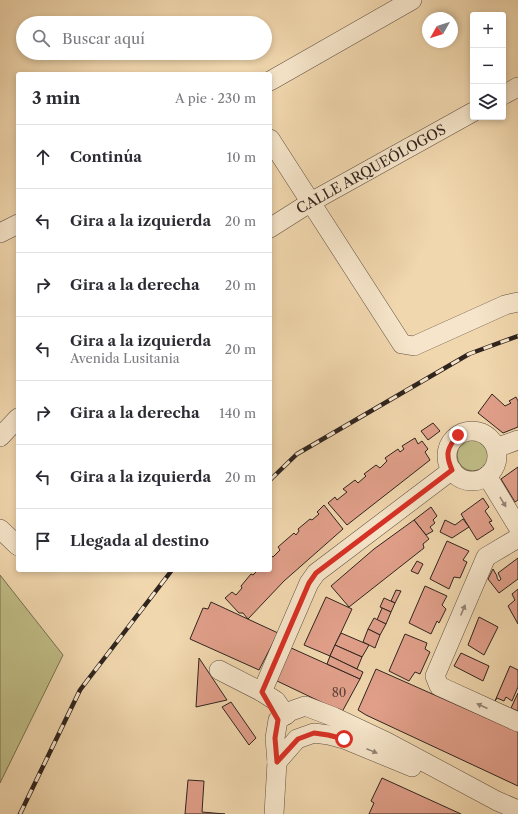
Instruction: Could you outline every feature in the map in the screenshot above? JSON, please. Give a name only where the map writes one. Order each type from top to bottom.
[{"type":"street","points":[[272,80],[412,0]]},
{"type":"street","name":"CALLE ARQUEÓLOGOS","points":[[272,227],[311,202],[470,114]]},
{"type":"street","points":[[272,142],[402,344],[414,346],[505,305],[518,302]]},
{"type":"street","points":[[0,233],[16,225]]},
{"type":"street","points":[[0,437],[16,420]]},
{"type":"street","points":[[474,431],[484,434],[491,440],[496,448],[497,456],[493,470],[487,476],[479,480],[468,481],[459,477],[452,470],[448,461],[448,452],[451,444],[458,435],[466,432],[474,431]]},
{"type":"street","points":[[496,448],[518,440]]},
{"type":"street","points":[[263,690],[309,583],[316,573],[452,470]]},
{"type":"street","points":[[487,476],[518,527]]},
{"type":"street","points":[[0,529],[16,544]]},
{"type":"street","points":[[518,538],[486,557],[435,676],[440,686],[518,722]]},
{"type":"street","points":[[219,670],[263,690],[334,717],[387,742],[497,801],[514,808]]},
{"type":"street","points":[[263,690],[276,701],[282,718],[277,762],[274,814]]},
{"type":"street","points":[[282,718],[291,711],[305,706]]},
{"type":"street","points":[[277,762],[298,739],[314,733],[328,735],[351,742],[514,808]]},
{"type":"shaded area","points":[[470,439],[476,439],[486,446],[489,455],[488,461],[482,468],[476,471],[470,471],[460,464],[457,458],[457,452],[464,442]]},
{"type":"shaded area","points":[[0,575],[63,655],[0,783]]},
{"type":"building","points":[[492,394],[505,406],[511,403],[509,401],[516,397],[518,401],[518,427],[503,433],[478,413]]},
{"type":"building","points":[[433,423],[440,431],[428,440],[421,431]]},
{"type":"building","points":[[415,438],[418,444],[422,441],[428,449],[425,452],[430,460],[347,525],[328,503],[335,497],[337,500],[347,492],[343,489],[355,480],[358,483],[366,476],[364,474],[376,465],[380,468],[387,461],[385,458],[398,449],[400,452],[404,449],[402,446]]},
{"type":"building","points":[[518,467],[518,500],[515,502],[501,479]]},
{"type":"building","points":[[483,498],[489,507],[485,511],[492,521],[489,522],[494,529],[477,540],[461,514]]},
{"type":"building","points":[[324,505],[343,529],[284,581],[248,619],[243,613],[239,613],[225,598],[232,592],[236,595],[251,574],[253,575],[256,572],[272,572],[272,556],[280,550],[278,547],[294,533],[296,535],[299,531],[298,529],[319,514],[317,512]]},
{"type":"building","points":[[431,507],[437,516],[433,520],[435,523],[430,527],[433,531],[426,535],[414,520]]},
{"type":"building","points":[[463,519],[469,527],[452,538],[440,532],[445,520],[455,525]]},
{"type":"building","points":[[414,520],[429,539],[423,544],[424,548],[349,607],[331,586],[374,549]]},
{"type":"building","points":[[447,541],[469,551],[463,560],[467,562],[460,578],[454,577],[449,589],[430,579]]},
{"type":"building","points":[[518,558],[518,579],[499,593],[488,579],[493,569],[499,581],[501,579],[498,573]]},
{"type":"building","points":[[417,561],[423,564],[418,574],[411,571]]},
{"type":"building","points":[[425,586],[447,596],[442,605],[446,609],[439,623],[437,621],[431,634],[409,623]]},
{"type":"building","points":[[518,589],[518,624],[508,606],[515,600],[512,594]]},
{"type":"building","points":[[396,590],[401,591],[395,603],[391,601]]},
{"type":"building","points":[[326,597],[352,609],[330,656],[304,645]]},
{"type":"building","points":[[384,598],[395,603],[391,612],[380,607]]},
{"type":"building","points":[[211,602],[278,633],[259,670],[190,639],[203,608],[208,609]]},
{"type":"building","points":[[382,608],[391,612],[386,624],[377,620]]},
{"type":"building","points":[[479,617],[498,627],[484,655],[468,645]]},
{"type":"building","points":[[374,618],[386,624],[380,635],[368,629]]},
{"type":"building","points":[[368,629],[380,635],[375,648],[363,642]]},
{"type":"building","points":[[341,633],[369,645],[362,657],[335,645]]},
{"type":"building","points":[[405,634],[427,643],[425,649],[430,652],[420,674],[415,672],[409,681],[389,671]]},
{"type":"building","points":[[335,645],[362,657],[357,669],[330,656]]},
{"type":"building","points":[[289,647],[360,679],[342,712],[275,680]]},
{"type":"building","points":[[461,653],[489,666],[483,681],[454,666]]},
{"type":"building","points":[[330,656],[363,672],[360,679],[327,664]]},
{"type":"building","points":[[199,658],[227,700],[196,707]]},
{"type":"building","points":[[510,666],[518,670],[518,687],[512,701],[506,697],[504,701],[497,698],[495,701]]},
{"type":"building","points":[[376,669],[518,732],[518,786],[358,710]]},
{"type":"building","points":[[518,693],[518,711],[511,708]]},
{"type":"building","points":[[231,702],[256,738],[249,745],[222,707]]},
{"type":"building","points":[[382,778],[461,814],[369,814],[374,803],[371,801]]},
{"type":"building","points":[[188,780],[204,781],[202,812],[225,814],[185,814]]},
{"type":"railway","points":[[272,478],[297,454],[469,354],[518,336]]},
{"type":"railway","points":[[20,814],[80,690],[170,572]]},
{"type":"route","points":[[344,739],[314,733],[298,739],[277,762],[275,738],[278,720],[262,692],[309,583],[316,573],[452,470],[448,461],[448,452],[451,444],[458,435]]}]
